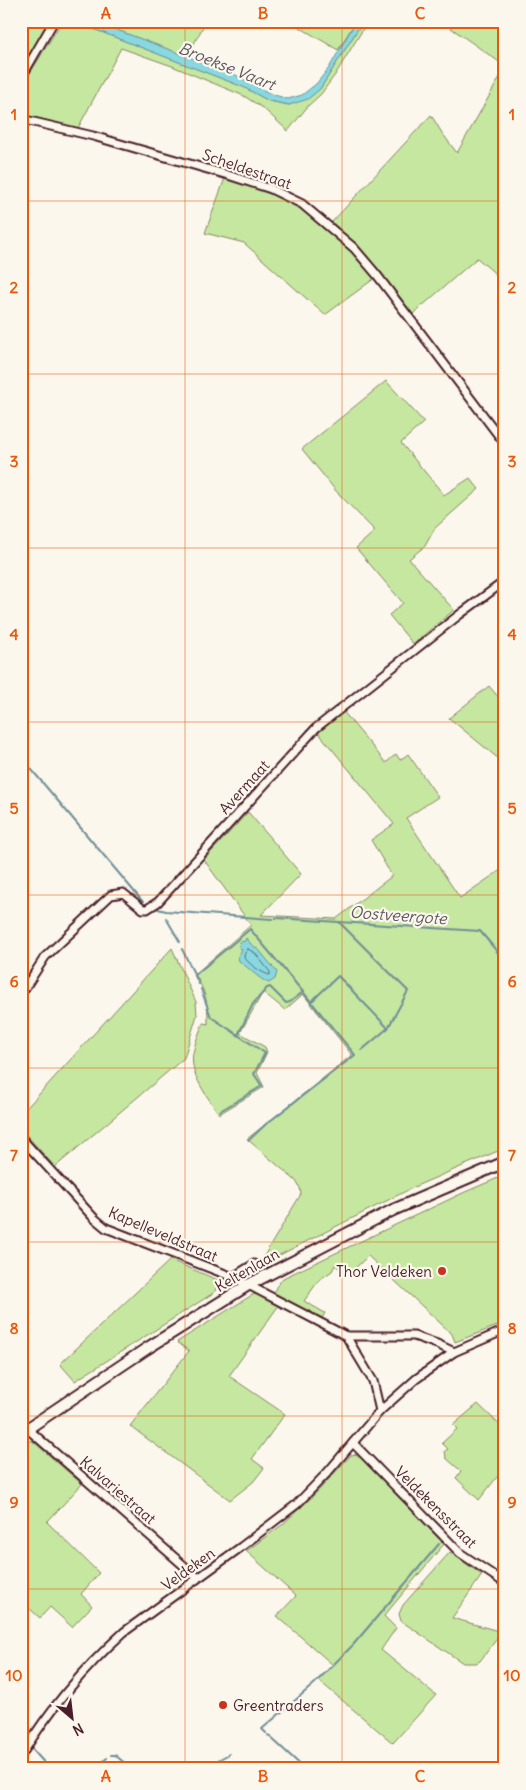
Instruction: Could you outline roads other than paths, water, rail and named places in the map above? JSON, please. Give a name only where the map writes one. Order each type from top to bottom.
[{"type":"main road","name":"Keltenlaan","points":[[23,1428],[248,1285],[393,1210],[505,1162]]},
{"type":"street","points":[[21,78],[54,21]]},
{"type":"street","name":"Scheldestraat","points":[[21,119],[94,136],[228,175],[271,189],[302,204],[354,248],[377,275],[505,444]]},
{"type":"street","name":"Avermaat","points":[[21,994],[45,957],[111,895],[123,893],[142,909],[147,909],[158,902],[316,728],[505,581]]},
{"type":"street","name":"Kapelleveldstraat","points":[[21,1138],[94,1218],[106,1228],[233,1277],[346,1336]]},
{"type":"street","points":[[233,1277],[254,1264]]},
{"type":"street","name":"Veldeken","points":[[21,1756],[62,1694],[124,1632],[297,1504],[380,1411],[416,1379],[454,1352],[505,1330]]},
{"type":"street","points":[[346,1336],[414,1336],[454,1352]]},
{"type":"street","points":[[346,1336],[373,1381],[380,1411]]},
{"type":"street","name":"Kalvariestraat","points":[[23,1428],[198,1578]]},
{"type":"street","name":"Veldekensstraat","points":[[353,1443],[460,1553],[505,1583]]},
{"type":"water","points":[[73,21],[93,21],[232,73],[271,94],[288,99],[302,95],[316,84],[329,68],[356,21],[363,21],[320,89],[308,99],[289,105],[269,101],[243,87]]},
{"type":"water","points":[[246,938],[259,950],[277,972],[275,979],[269,983],[239,961],[238,957],[242,949],[239,948],[240,942],[245,941]]},
{"type":"waterway","name":"Oostveergote","points":[[21,757],[143,902]]},
{"type":"waterway","name":"Oostveergote","points":[[158,909],[272,919]]},
{"type":"waterway","points":[[166,918],[180,942]]},
{"type":"waterway","name":"Oostveergote","points":[[276,918],[480,931],[505,961]]},
{"type":"waterway","points":[[339,922],[408,991],[388,1028]]},
{"type":"waterway","points":[[195,975],[250,929],[303,992],[286,1003],[270,987],[267,988],[253,1004],[238,1035]]},
{"type":"waterway","points":[[182,949],[199,984]]},
{"type":"waterway","points":[[311,1002],[338,976],[388,1028],[362,1050]]},
{"type":"waterway","points":[[201,989],[211,1017],[265,1053],[254,1074],[262,1086],[220,1111]]},
{"type":"waterway","points":[[249,1140],[266,1124],[355,1055],[303,992]]},
{"type":"waterway","points":[[266,1733],[262,1729],[314,1684],[353,1645],[439,1544]]},
{"type":"waterway","points":[[268,1735],[305,1769]]},
{"type":"waterway","points":[[21,1737],[24,1740]]},
{"type":"waterway","points":[[32,1749],[50,1769]]},
{"type":"waterway","points":[[202,1769],[229,1754]]},
{"type":"waterway","points":[[111,1755],[115,1755],[132,1769]]},
{"type":"waterway","points":[[94,1769],[107,1758]]},
{"type":"place","name":"Thor Veldeken","points":[[442,1271]]},
{"type":"place","name":"Greentraders","points":[[223,1705]]},
{"type":"water label","name":"Broekse Vaart","points":[[227,66]]}]
